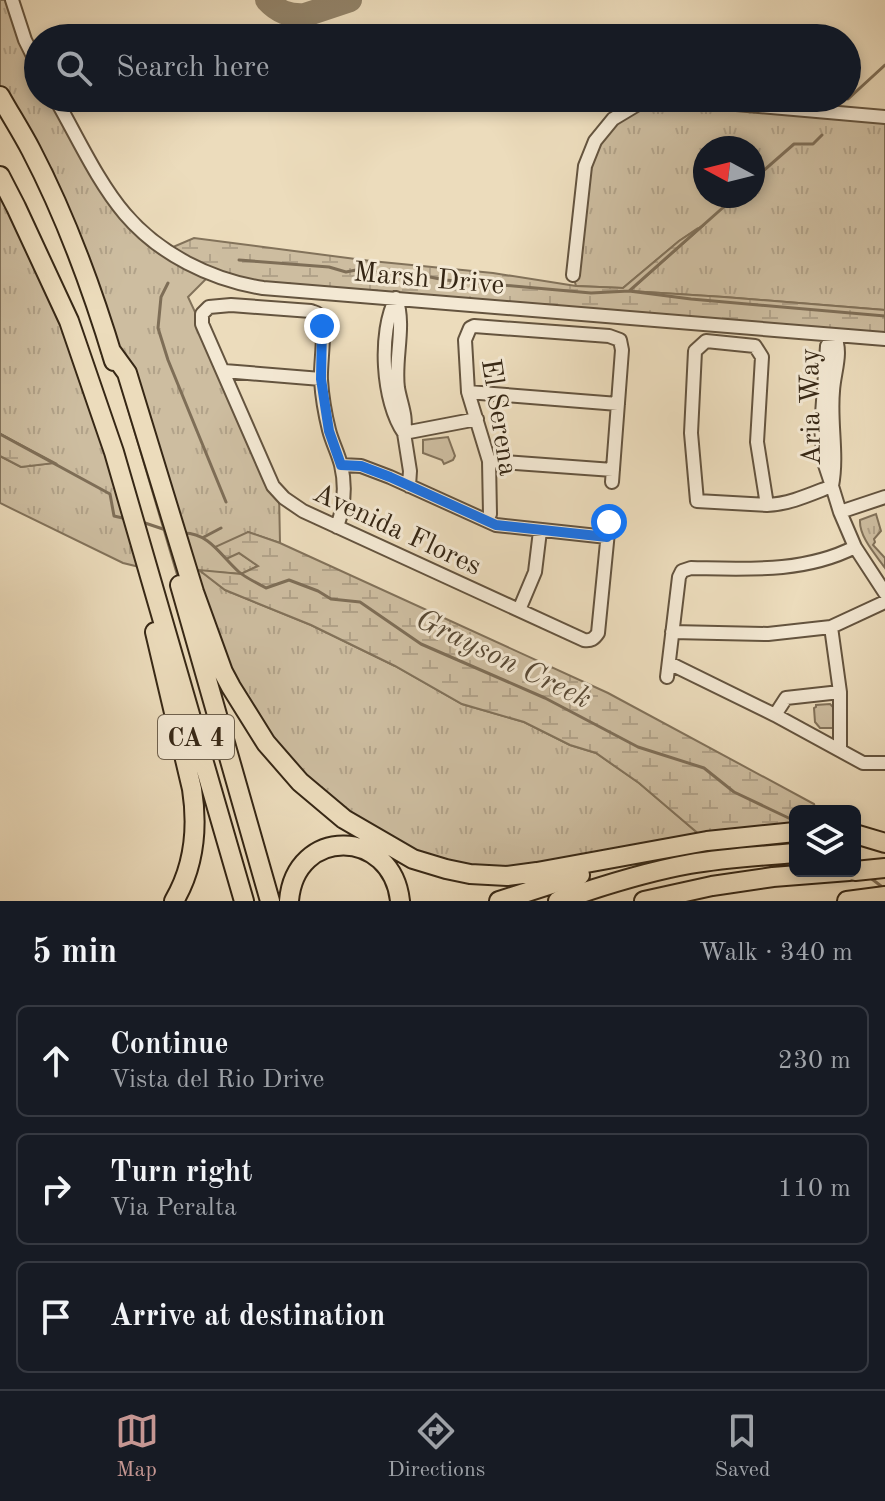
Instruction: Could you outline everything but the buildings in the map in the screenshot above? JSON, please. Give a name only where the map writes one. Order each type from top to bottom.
[{"type":"highway","name":"CA 4","points":[[0,96],[31,149],[90,286],[111,351],[127,373],[270,901]]},
{"type":"highway","name":"CA 4","points":[[0,176],[69,321],[120,472],[244,901]]},
{"type":"highway","points":[[145,564],[143,579],[195,812],[192,854],[174,901]]},
{"type":"highway","points":[[187,589],[227,680],[266,743],[300,782],[335,811],[413,859],[470,874],[507,876],[707,841],[789,833]]},
{"type":"highway","points":[[861,836],[885,844]]},
{"type":"highway","points":[[499,901],[568,878],[707,841]]},
{"type":"highway","points":[[861,847],[885,844]]},
{"type":"highway","points":[[289,901],[295,874],[305,861],[321,850],[338,845],[354,846],[380,859],[398,886],[400,901]]},
{"type":"highway","points":[[558,901],[598,887],[686,865],[789,854]]},
{"type":"highway","points":[[861,870],[885,868]]},
{"type":"highway","points":[[644,901],[712,886],[789,876]]},
{"type":"highway","points":[[847,901],[885,896]]},
{"type":"street","points":[[12,0],[24,37]]},
{"type":"street","name":"Marsh Drive","points":[[63,112],[107,189],[145,234],[189,264],[240,285],[885,339]]},
{"type":"street","points":[[573,275],[585,166],[595,141],[613,119],[625,112]]},
{"type":"street","points":[[828,112],[885,117]]},
{"type":"street","points":[[396,298],[389,312],[385,348],[387,382],[394,420],[404,433],[410,471],[409,486]]},
{"type":"street","name":"Avenida Flores","points":[[321,379],[322,320],[316,312],[231,305],[209,307],[202,314],[202,324],[273,486],[292,505],[584,640],[592,639],[598,633],[607,537]]},
{"type":"street","name":"El Serena","points":[[487,521],[490,514],[489,461],[468,392],[465,340],[470,328],[615,337],[622,344],[613,476],[489,461]]},
{"type":"street","name":"Aria Way","points":[[834,335],[827,346],[821,428],[824,462],[855,547],[885,593]]},
{"type":"street","points":[[767,505],[757,442],[762,357],[755,346],[706,341],[695,351],[691,433],[697,501],[767,505],[779,504],[832,486]]},
{"type":"street","points":[[224,371],[321,379],[329,431],[341,465],[344,501],[337,527]]},
{"type":"street","points":[[468,392],[618,404]]},
{"type":"street","points":[[404,433],[477,419]]},
{"type":"street","points":[[341,465],[361,466],[506,527],[607,537],[609,522]]},
{"type":"street","points":[[840,512],[885,497]]},
{"type":"street","points":[[519,610],[535,572],[540,531]]},
{"type":"street","points":[[667,677],[679,577],[686,569],[780,569],[817,561],[855,547]]},
{"type":"street","points":[[672,632],[768,634],[831,627],[885,602]]},
{"type":"street","points":[[831,627],[840,692],[840,750]]},
{"type":"street","points":[[669,663],[863,763],[885,763]]},
{"type":"street","points":[[775,715],[786,698],[840,692]]},
{"type":"green space","points":[[0,0],[12,0],[24,30],[24,112],[63,112],[107,189],[145,234],[211,274],[188,297],[279,492],[280,543],[248,532],[239,553],[258,566],[241,574],[201,571],[225,590],[311,625],[395,666],[462,704],[524,722],[570,745],[596,753],[639,783],[707,841],[537,872],[413,859],[300,782],[191,622],[103,325],[0,96]]},
{"type":"green space","points":[[631,112],[828,112],[885,117],[885,310],[629,291],[698,228],[623,288],[576,286],[573,275],[585,166],[613,119]]},
{"type":"green space","points":[[0,176],[69,321],[148,569],[123,563],[0,503],[0,456],[21,467],[53,463],[0,434]]},
{"type":"green space","points":[[705,224],[630,291],[885,310],[885,339],[263,288],[166,250],[194,238],[493,273],[576,286],[623,288],[679,241]]},
{"type":"green space","points":[[0,434],[55,463],[21,467],[0,456]]},
{"type":"green space","points":[[448,437],[455,456],[453,460],[444,464],[442,460],[423,453],[423,440]]},
{"type":"green space","points":[[876,514],[881,531],[873,545],[885,558],[885,568],[869,546],[860,526],[860,520]]},
{"type":"green space","points":[[248,532],[280,543],[608,693],[814,805],[789,805],[789,833],[707,841],[639,783],[596,753],[570,745],[524,722],[462,704],[395,666],[311,625],[225,590],[199,570],[241,574],[258,566],[239,553],[226,559],[215,547]]},
{"type":"green space","points":[[830,704],[833,707],[834,728],[820,728],[815,722],[814,708],[816,705]]},
{"type":"waterway","points":[[861,87],[885,65]]},
{"type":"waterway","points":[[765,169],[794,144],[813,144],[822,135]]},
{"type":"waterway","points":[[629,291],[722,208]]},
{"type":"waterway","points":[[239,260],[329,267],[346,272],[361,269],[591,293],[629,291],[885,316]]},
{"type":"waterway","points":[[168,283],[161,297],[158,328],[226,502]]},
{"type":"waterway","name":"Grayson Creek","points":[[0,434],[110,494],[114,516],[127,519]]},
{"type":"waterway","name":"Grayson Creek","points":[[142,522],[169,531]]},
{"type":"waterway","points":[[204,537],[221,528]]},
{"type":"waterway","name":"Grayson Creek","points":[[184,533],[208,541],[239,572],[266,588],[289,580],[331,599],[360,602],[421,644],[545,698],[638,747],[704,768],[734,792],[789,818]]},
{"type":"waterway","name":"Grayson Creek","points":[[868,876],[883,890]]},
{"type":"taxiway","points":[[267,0],[280,10],[299,15],[350,0]]},
{"type":"route","points":[[322,326],[321,379],[329,431],[341,465],[361,466],[390,477],[496,525],[607,537],[609,522]]}]
